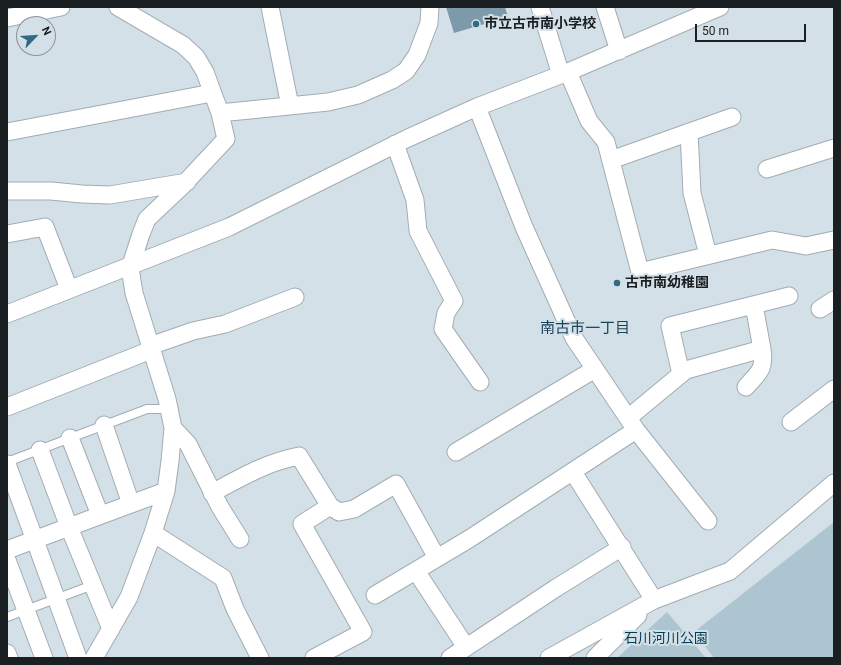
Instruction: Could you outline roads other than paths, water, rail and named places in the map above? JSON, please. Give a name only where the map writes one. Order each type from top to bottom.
[{"type":"street","points":[[7,18],[34,10],[61,7]]},
{"type":"street","points":[[92,657],[111,629],[128,596],[152,533],[166,491],[173,428],[169,409],[134,293],[130,268],[140,234],[147,219],[187,182],[226,139],[220,112],[205,72],[196,57],[183,46],[119,7],[115,7]]},
{"type":"street","points":[[270,7],[290,106]]},
{"type":"street","points":[[220,112],[328,102],[358,95],[392,80],[406,71],[417,55],[429,23],[430,7]]},
{"type":"street","points":[[540,7],[565,73],[589,121],[606,142],[640,272],[772,240],[806,246],[834,240]]},
{"type":"street","points":[[605,7],[619,51]]},
{"type":"street","points":[[7,314],[229,227],[395,144],[476,107],[619,51],[720,7]]},
{"type":"street","points":[[7,132],[212,93]]},
{"type":"street","points":[[476,107],[524,227],[574,338],[632,424],[708,521]]},
{"type":"street","points":[[611,160],[732,117]]},
{"type":"street","points":[[689,132],[692,193],[708,256]]},
{"type":"street","points":[[395,144],[415,200],[418,231],[454,301],[446,313],[443,329],[480,382]]},
{"type":"street","points":[[767,169],[833,151]]},
{"type":"street","points":[[7,191],[51,191],[110,195],[187,182]]},
{"type":"street","points":[[7,234],[45,227],[69,289]]},
{"type":"street","points":[[681,374],[670,326],[789,296]]},
{"type":"street","points":[[7,406],[194,331],[225,324],[295,297]]},
{"type":"street","points":[[746,387],[762,368],[764,359],[754,305]]},
{"type":"street","points":[[375,595],[469,539],[573,472],[632,424],[686,370],[762,349]]},
{"type":"street","points":[[456,452],[595,369]]},
{"type":"street","points":[[791,422],[834,389]]},
{"type":"street","points":[[104,425],[131,504]]},
{"type":"street","points":[[173,428],[188,444],[220,508],[240,540]]},
{"type":"street","points":[[70,438],[100,515]]},
{"type":"street","points":[[40,450],[69,527],[111,629]]},
{"type":"street","points":[[212,493],[260,468],[283,459],[298,456],[330,506],[339,512],[354,509],[396,484],[437,558]]},
{"type":"street","points":[[7,463],[78,658]]},
{"type":"street","points":[[573,472],[622,547],[654,600]]},
{"type":"street","points":[[549,658],[654,600],[730,571],[834,483]]},
{"type":"street","points":[[7,550],[166,491]]},
{"type":"street","points":[[314,658],[363,632],[302,524],[330,506]]},
{"type":"street","points":[[152,533],[223,578],[235,609],[260,658]]},
{"type":"street","points":[[450,658],[556,588],[622,547]]},
{"type":"street","points":[[7,560],[44,658]]},
{"type":"street","points":[[416,571],[466,647]]},
{"type":"street","points":[[595,658],[654,600]]},
{"type":"street","points":[[7,653],[9,658]]},
{"type":"lane","points":[[7,463],[147,409],[169,409]]},
{"type":"lane","points":[[7,617],[93,585]]},
{"type":"place","name":"市立古市南小学校","points":[[476,24]]},
{"type":"place","name":"古市南幼稚園","points":[[617,283]]},
{"type":"district","name":"南古市一丁目","points":[[585,329]]},
{"type":"park label","name":"石川河川公園","points":[[666,639]]}]
